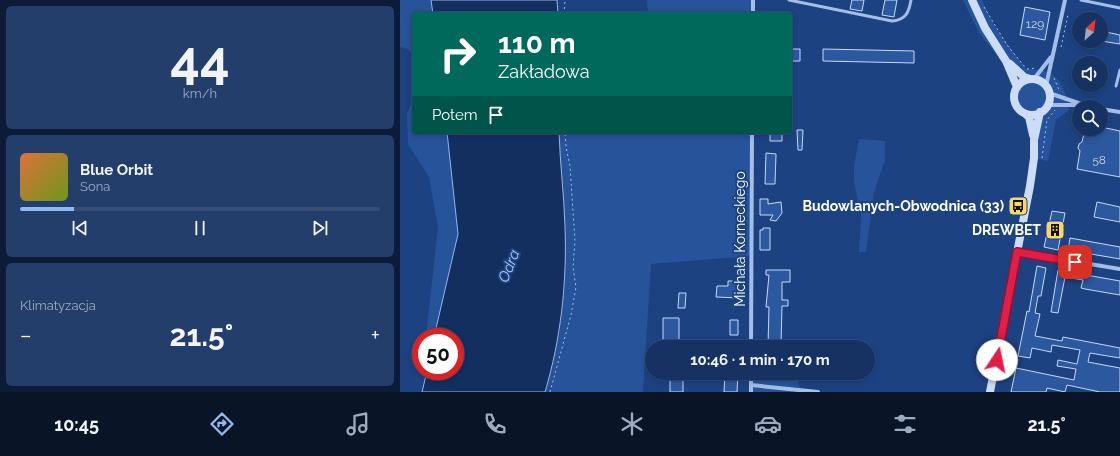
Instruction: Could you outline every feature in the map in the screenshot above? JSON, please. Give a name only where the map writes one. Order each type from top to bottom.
[{"type":"main road","points":[[972,0],[985,28],[1006,61],[1017,87]]},
{"type":"main road","points":[[990,392],[1032,172],[1034,140],[1043,110],[1049,99],[1047,90],[1032,79],[1024,77],[1006,61]]},
{"type":"main road","points":[[1032,79],[1021,83],[1017,87],[1014,96],[1017,106],[1028,118],[1034,140]]},
{"type":"main road","points":[[1024,112],[1034,114],[1043,110]]},
{"type":"street","points":[[753,0],[753,12]]},
{"type":"street","points":[[1065,0],[1059,33],[1052,55],[1047,90],[1072,102]]},
{"type":"street","points":[[1032,79],[1052,55]]},
{"type":"street","points":[[1043,110],[1051,105],[1072,105]]},
{"type":"street","points":[[1108,110],[1120,112]]},
{"type":"street","name":"Michała Korneckiego","points":[[751,340],[752,134]]},
{"type":"street","points":[[1017,252],[1120,269]]},
{"type":"street","points":[[751,380],[751,392]]},
{"type":"street","points":[[751,385],[818,392]]},
{"type":"lane","points":[[789,0],[892,21],[900,20],[908,14],[911,0]]},
{"type":"lane","points":[[1081,0],[1120,8]]},
{"type":"lane","points":[[1116,86],[1120,70]]},
{"type":"path","points":[[564,12],[565,0]]},
{"type":"path","points":[[982,4],[1007,46],[1026,69],[1040,69]]},
{"type":"path","points":[[1063,39],[1068,15]]},
{"type":"path","points":[[1052,74],[1061,95]]},
{"type":"path","points":[[1046,124],[1049,116],[1058,109]]},
{"type":"path","points":[[550,392],[571,315],[576,287],[573,268],[575,241],[570,166],[565,134]]},
{"type":"shaded area","points":[[400,0],[431,0],[433,12],[412,12],[412,54],[408,49],[400,47]]},
{"type":"shaded area","points":[[647,0],[753,0],[753,12],[648,12]]},
{"type":"shaded area","points":[[963,0],[982,0],[994,25],[1026,69],[1037,69],[1052,74],[1061,84],[1065,92],[1069,110],[1056,120],[1048,161],[1034,158],[1031,130],[1025,114],[1017,106],[1014,100],[1014,94],[1017,87],[1003,63],[979,33]]},
{"type":"shaded area","points":[[412,102],[412,134],[447,134],[458,234],[436,328],[427,328],[438,227],[429,177],[408,144],[407,114]]},
{"type":"shaded area","points":[[559,134],[752,134],[751,256],[651,264],[646,340],[645,340],[643,392],[545,392],[560,332]]},
{"type":"shaded area","points":[[859,139],[885,141],[885,160],[874,192],[866,252],[859,252],[861,216],[854,182],[854,166]]},
{"type":"shaded area","points":[[751,380],[797,380],[801,390],[818,392],[751,392]]},
{"type":"water","points":[[431,0],[557,0],[558,12],[433,12]]},
{"type":"water","name":"Odra","points":[[447,134],[559,134],[564,214],[564,289],[559,331],[551,372],[545,392],[422,392],[425,380],[464,380],[464,328],[436,328],[458,234]]},
{"type":"building","points":[[852,0],[864,0],[862,11],[850,9]]},
{"type":"building","points":[[885,0],[897,0],[894,17],[882,15]]},
{"type":"building","points":[[1025,7],[1050,12],[1045,40],[1020,35]]},
{"type":"building","points":[[1108,32],[1120,35],[1120,44],[1108,42]]},
{"type":"building","points":[[792,49],[800,49],[800,61],[792,61]]},
{"type":"building","points":[[823,49],[914,51],[914,63],[823,61]]},
{"type":"building","points":[[1108,128],[1120,131],[1120,177],[1077,169],[1080,151],[1078,148],[1079,144],[1082,142],[1083,136],[1108,136]]},
{"type":"building","points":[[797,130],[803,130],[802,150],[798,150]]},
{"type":"building","points":[[770,134],[782,134],[782,141],[770,141]]},
{"type":"building","points":[[766,153],[776,154],[775,184],[765,184]]},
{"type":"building","points":[[760,199],[768,199],[768,204],[781,202],[782,213],[776,221],[770,220],[773,215],[760,215]]},
{"type":"building","points":[[1097,202],[1120,207],[1120,222],[1094,217]]},
{"type":"building","name":"DREWBET","points":[[1052,211],[1065,213],[1058,250],[1044,247]]},
{"type":"building","points":[[763,228],[770,228],[770,250],[760,250],[760,230],[763,230]]},
{"type":"building","points":[[1070,238],[1120,247],[1120,259],[1068,250]]},
{"type":"building","points":[[1037,266],[1046,268],[1041,296],[1038,296],[1035,313],[1040,314],[1035,336],[1062,341],[1063,337],[1120,348],[1120,358],[1090,353],[1088,362],[1120,368],[1120,392],[1100,392],[1067,385],[1065,392],[1047,388],[1046,392],[1011,392],[1016,368],[1074,380],[1076,369],[1057,366],[1058,360],[1077,364],[1080,350],[1052,345],[1051,352],[1032,348],[1030,358],[1018,356],[1027,311],[1029,312]]},
{"type":"building","points":[[766,270],[790,270],[790,282],[782,282],[782,300],[788,300],[788,306],[782,306],[781,340],[768,340],[769,307],[766,307],[769,275],[766,275]]},
{"type":"building","points":[[1058,270],[1120,281],[1120,295],[1081,288],[1083,280],[1065,277],[1058,313],[1051,312]]},
{"type":"building","points":[[728,281],[739,281],[739,298],[716,297],[717,286],[728,286]]},
{"type":"building","points":[[679,293],[686,293],[685,308],[678,308]]},
{"type":"building","points":[[663,318],[679,318],[679,340],[663,340]]},
{"type":"building","points":[[730,320],[738,320],[738,335],[730,335]]},
{"type":"building","points":[[670,380],[683,380],[683,392],[670,392]]},
{"type":"building","points":[[725,380],[738,380],[737,392],[724,392]]},
{"type":"place","name":"Budowlanych-Obwodnica (33)","points":[[1018,206]]},
{"type":"place","name":"DREWBET","points":[[1055,230]]},
{"type":"route","points":[[997,360],[1017,252],[1075,262]]}]
